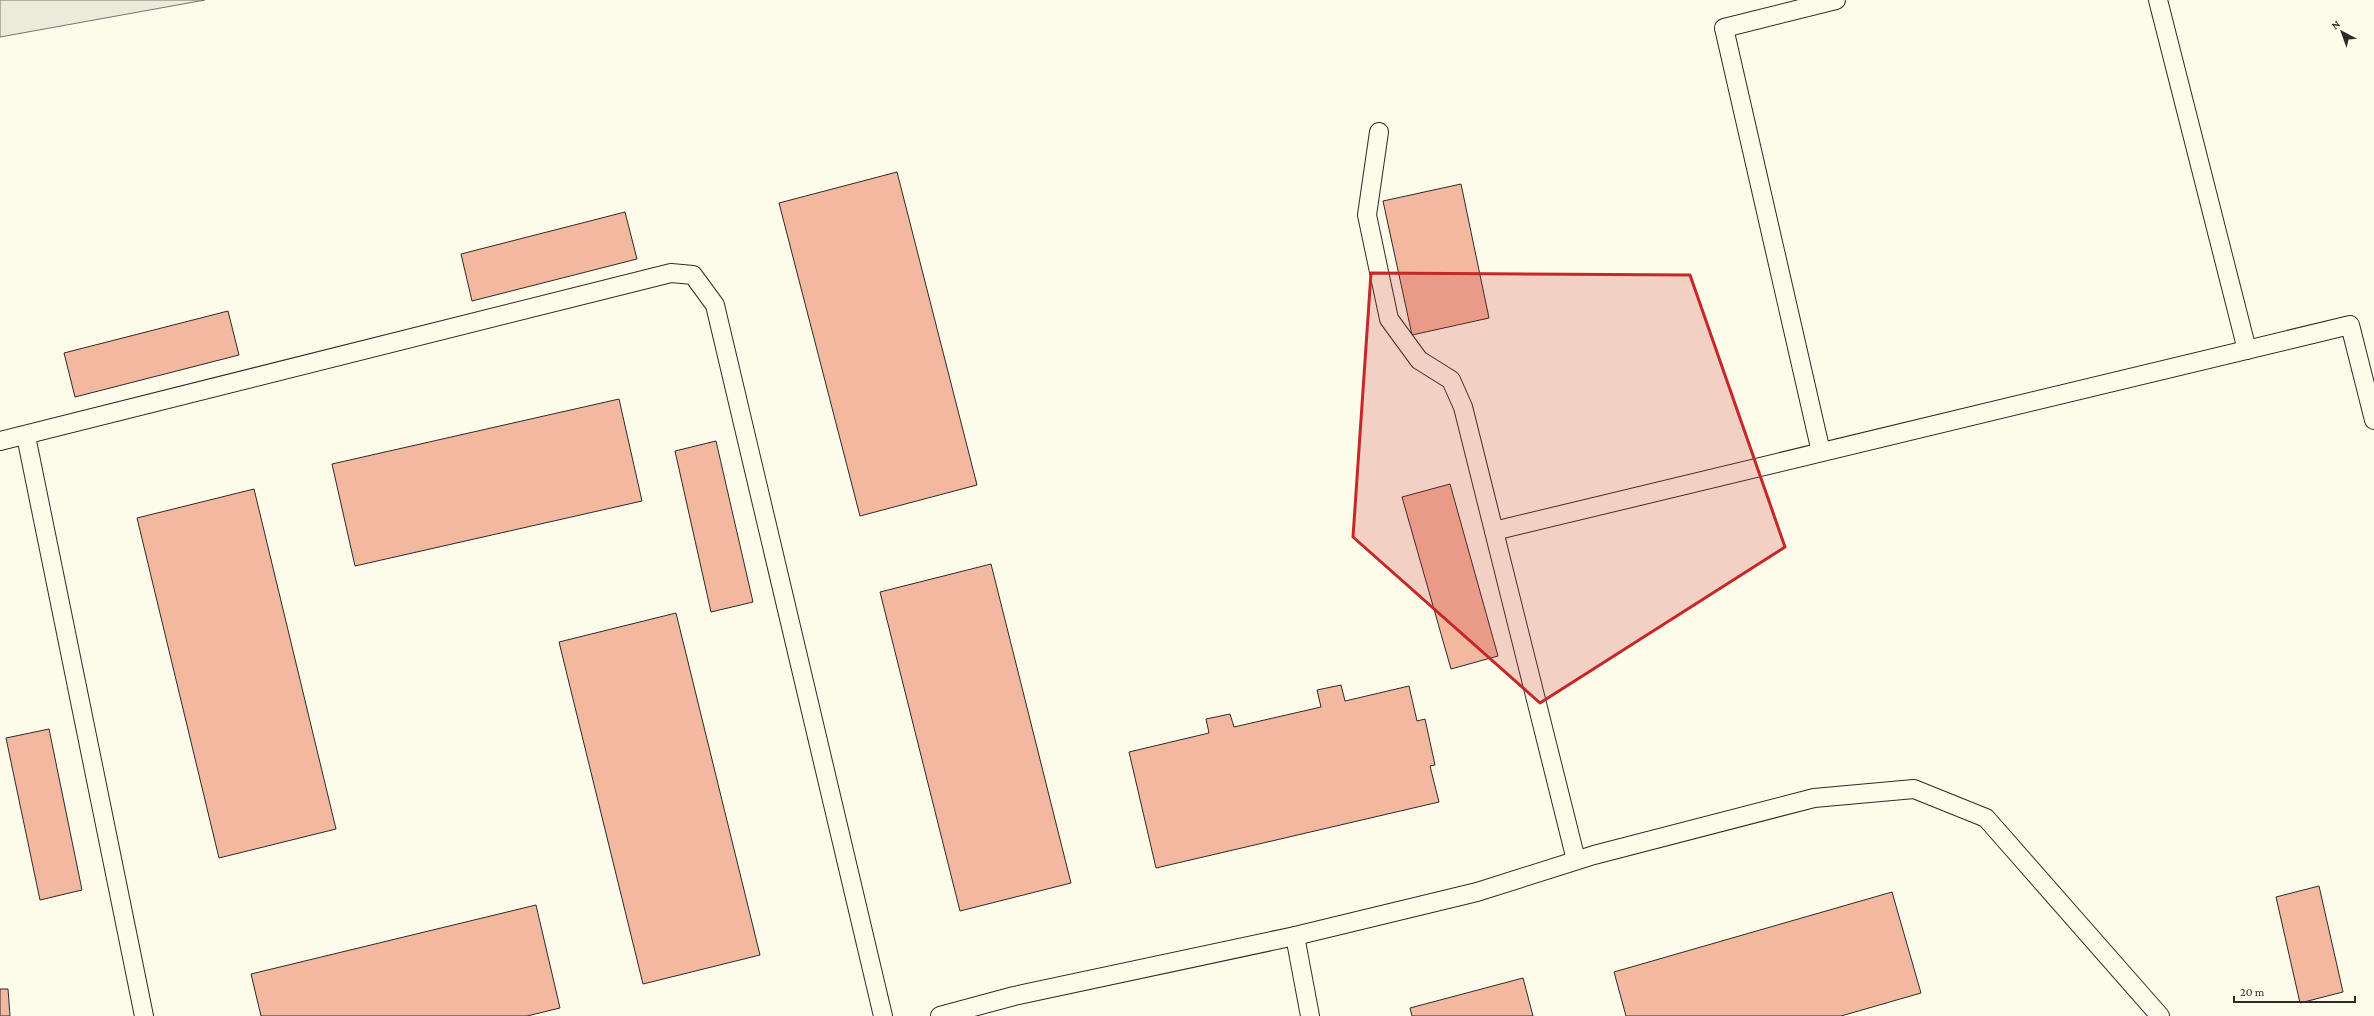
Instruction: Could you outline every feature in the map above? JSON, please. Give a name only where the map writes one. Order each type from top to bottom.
[{"type":"lane","points":[[1821,452],[1724,28],[1836,0]]},
{"type":"lane","points":[[2158,0],[2247,350]]},
{"type":"lane","points":[[1379,132],[1367,215],[1389,319],[1419,360],[1452,380],[1463,407],[1576,860]]},
{"type":"lane","points":[[0,441],[26,436],[671,273],[693,275],[715,305],[883,1016]]},
{"type":"lane","points":[[1494,531],[2350,325],[2374,420]]},
{"type":"lane","points":[[26,436],[144,1016]]},
{"type":"lane","points":[[940,1016],[1014,996],[1295,936],[1477,892],[1576,860],[1814,798],[1914,789],[1986,818],[2160,1016]]},
{"type":"lane","points":[[1295,936],[1310,1016]]},
{"type":"highlighted area","points":[[1371,273],[1690,275],[1785,547],[1540,703],[1353,537]]},
{"type":"shaded area","points":[[0,0],[205,0],[0,37]]},
{"type":"building","points":[[897,172],[977,485],[860,516],[779,203]]},
{"type":"building","points":[[1461,184],[1489,318],[1412,335],[1383,201]]},
{"type":"building","points":[[625,212],[637,259],[472,301],[461,254]]},
{"type":"building","points":[[228,311],[239,355],[75,397],[64,353]]},
{"type":"building","points":[[619,399],[642,501],[355,566],[332,464]]},
{"type":"building","points":[[716,441],[753,602],[711,612],[675,451]]},
{"type":"building","points":[[1450,484],[1498,656],[1451,669],[1402,497]]},
{"type":"building","points":[[254,489],[336,829],[219,858],[137,518]]},
{"type":"building","points":[[991,564],[1071,883],[960,911],[880,592]]},
{"type":"building","points":[[676,613],[760,955],[643,984],[559,642]]},
{"type":"building","points":[[1341,685],[1345,701],[1409,686],[1417,721],[1425,719],[1435,765],[1430,766],[1439,802],[1156,868],[1129,752],[1209,733],[1206,719],[1230,714],[1234,727],[1321,707],[1317,690]]},
{"type":"building","points":[[49,729],[82,890],[40,900],[6,738]]},
{"type":"building","points":[[2319,886],[2343,992],[2300,1003],[2276,897]]},
{"type":"building","points":[[1892,892],[1921,993],[1841,1016],[1626,1016],[1614,972]]},
{"type":"building","points":[[536,905],[560,1008],[527,1016],[261,1016],[251,974]]},
{"type":"building","points":[[1523,978],[1533,1016],[1412,1016],[1410,1008]]},
{"type":"building","points":[[0,989],[8,989],[10,1016],[0,1016]]}]
